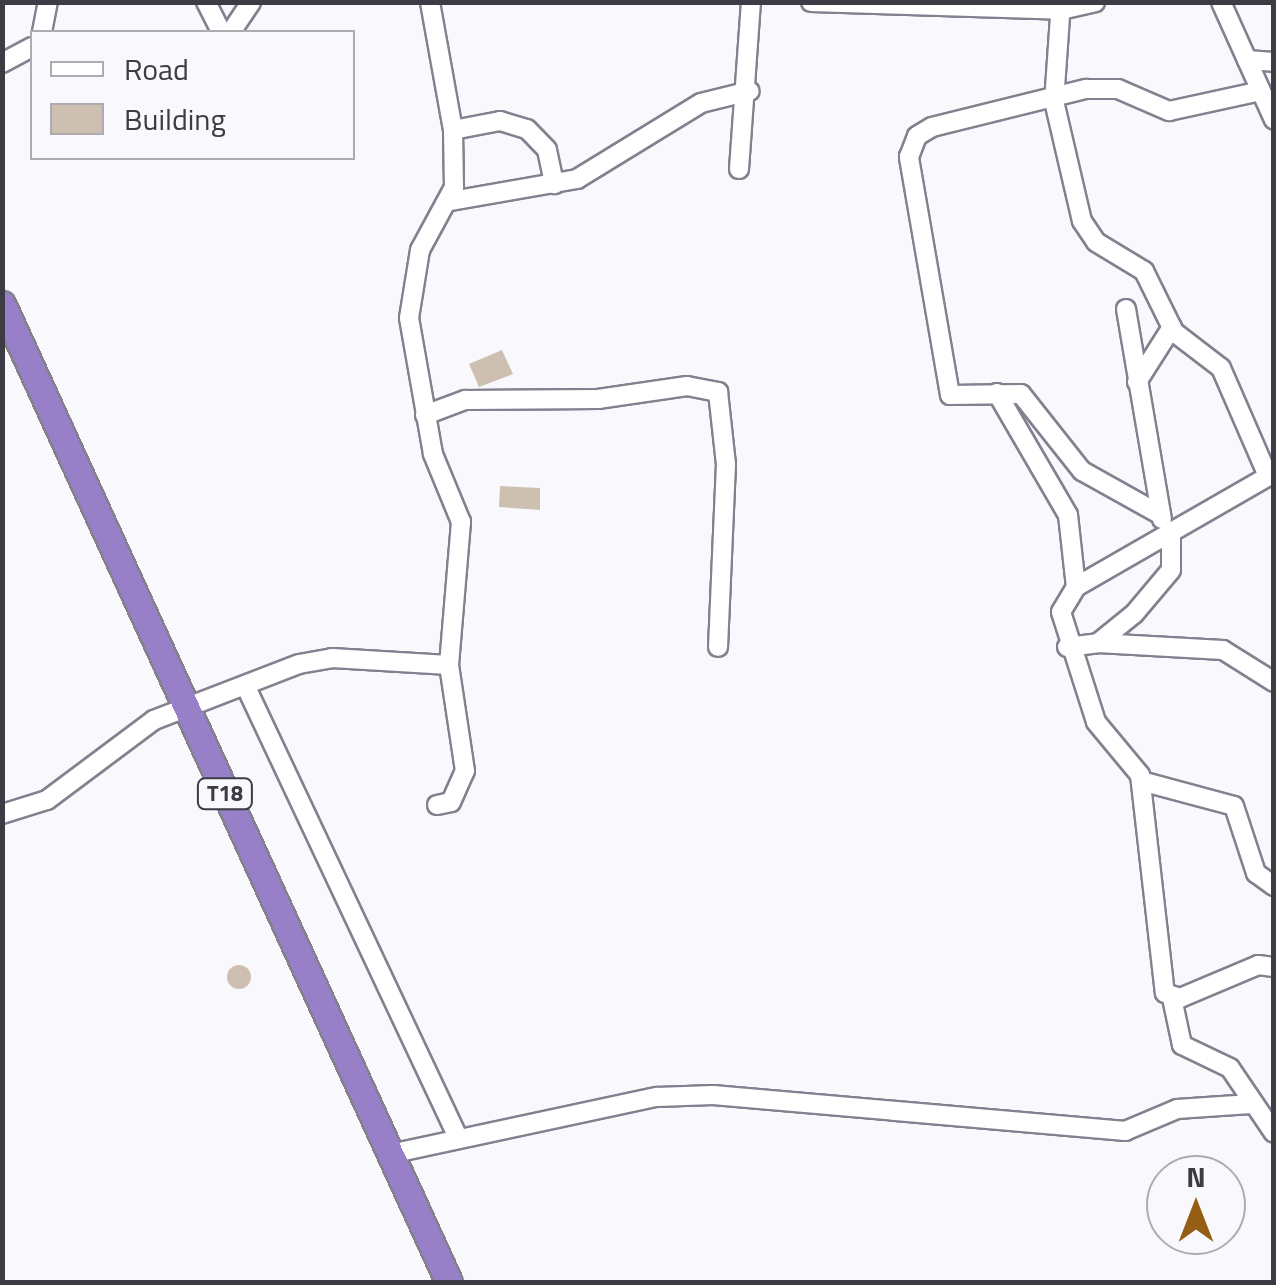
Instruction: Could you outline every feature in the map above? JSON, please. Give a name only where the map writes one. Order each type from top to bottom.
[{"type":"highway","name":"T18","points":[[2,304],[449,1282]]},
{"type":"street","points":[[42,30],[48,2]]},
{"type":"street","points":[[206,2],[220,30]]},
{"type":"street","points":[[232,30],[251,2]]},
{"type":"street","points":[[430,2],[453,130],[451,201],[413,273],[408,318],[425,415],[462,532],[449,665],[465,771],[451,802],[437,805]]},
{"type":"street","points":[[739,169],[750,91],[751,2]]},
{"type":"street","points":[[812,2],[1061,6],[1094,2]]},
{"type":"street","points":[[1221,2],[1274,120]]},
{"type":"street","points":[[1061,6],[1054,102],[1082,221],[1096,242],[1144,271],[1169,308],[1172,326],[1221,368],[1271,475],[1166,527],[1076,587],[1061,612],[1067,647],[1096,722],[1141,781],[1161,978],[1172,998],[1182,1045],[1230,1068],[1251,1104],[1274,1132]]},
{"type":"street","points":[[2,63],[30,48]]},
{"type":"street","points":[[1247,60],[1274,62]]},
{"type":"street","points":[[1166,527],[1082,471],[1021,394],[948,392],[909,156],[916,136],[932,127],[1118,89],[1169,111],[1261,91]]},
{"type":"street","points":[[451,201],[577,179],[701,103],[750,91]]},
{"type":"street","points":[[453,130],[500,122],[527,129],[547,150],[554,184]]},
{"type":"street","points":[[1098,644],[1171,570],[1126,310]]},
{"type":"street","points":[[1137,382],[1172,326]]},
{"type":"street","points":[[425,415],[494,398],[598,399],[687,386],[718,392],[726,464],[718,647]]},
{"type":"street","points":[[997,393],[1068,515],[1076,587]]},
{"type":"street","points":[[1067,647],[1098,644],[1223,650],[1274,682]]},
{"type":"street","points":[[2,814],[47,800],[128,737],[186,708],[246,686],[332,658],[449,665]]},
{"type":"street","points":[[246,686],[458,1137]]},
{"type":"street","points":[[1141,781],[1234,806],[1256,873],[1274,886]]},
{"type":"street","points":[[1172,998],[1226,984],[1258,965],[1274,966]]},
{"type":"street","points":[[390,1154],[657,1097],[713,1095],[1124,1131],[1177,1110],[1251,1104]]},
{"type":"building","points":[[502,350],[513,374],[479,387],[469,364]]},
{"type":"building","points":[[500,486],[540,488],[540,510],[499,507]]},
{"type":"building","points":[[239,965],[248,968],[248,986],[239,989],[230,986],[227,977],[230,968]]}]
